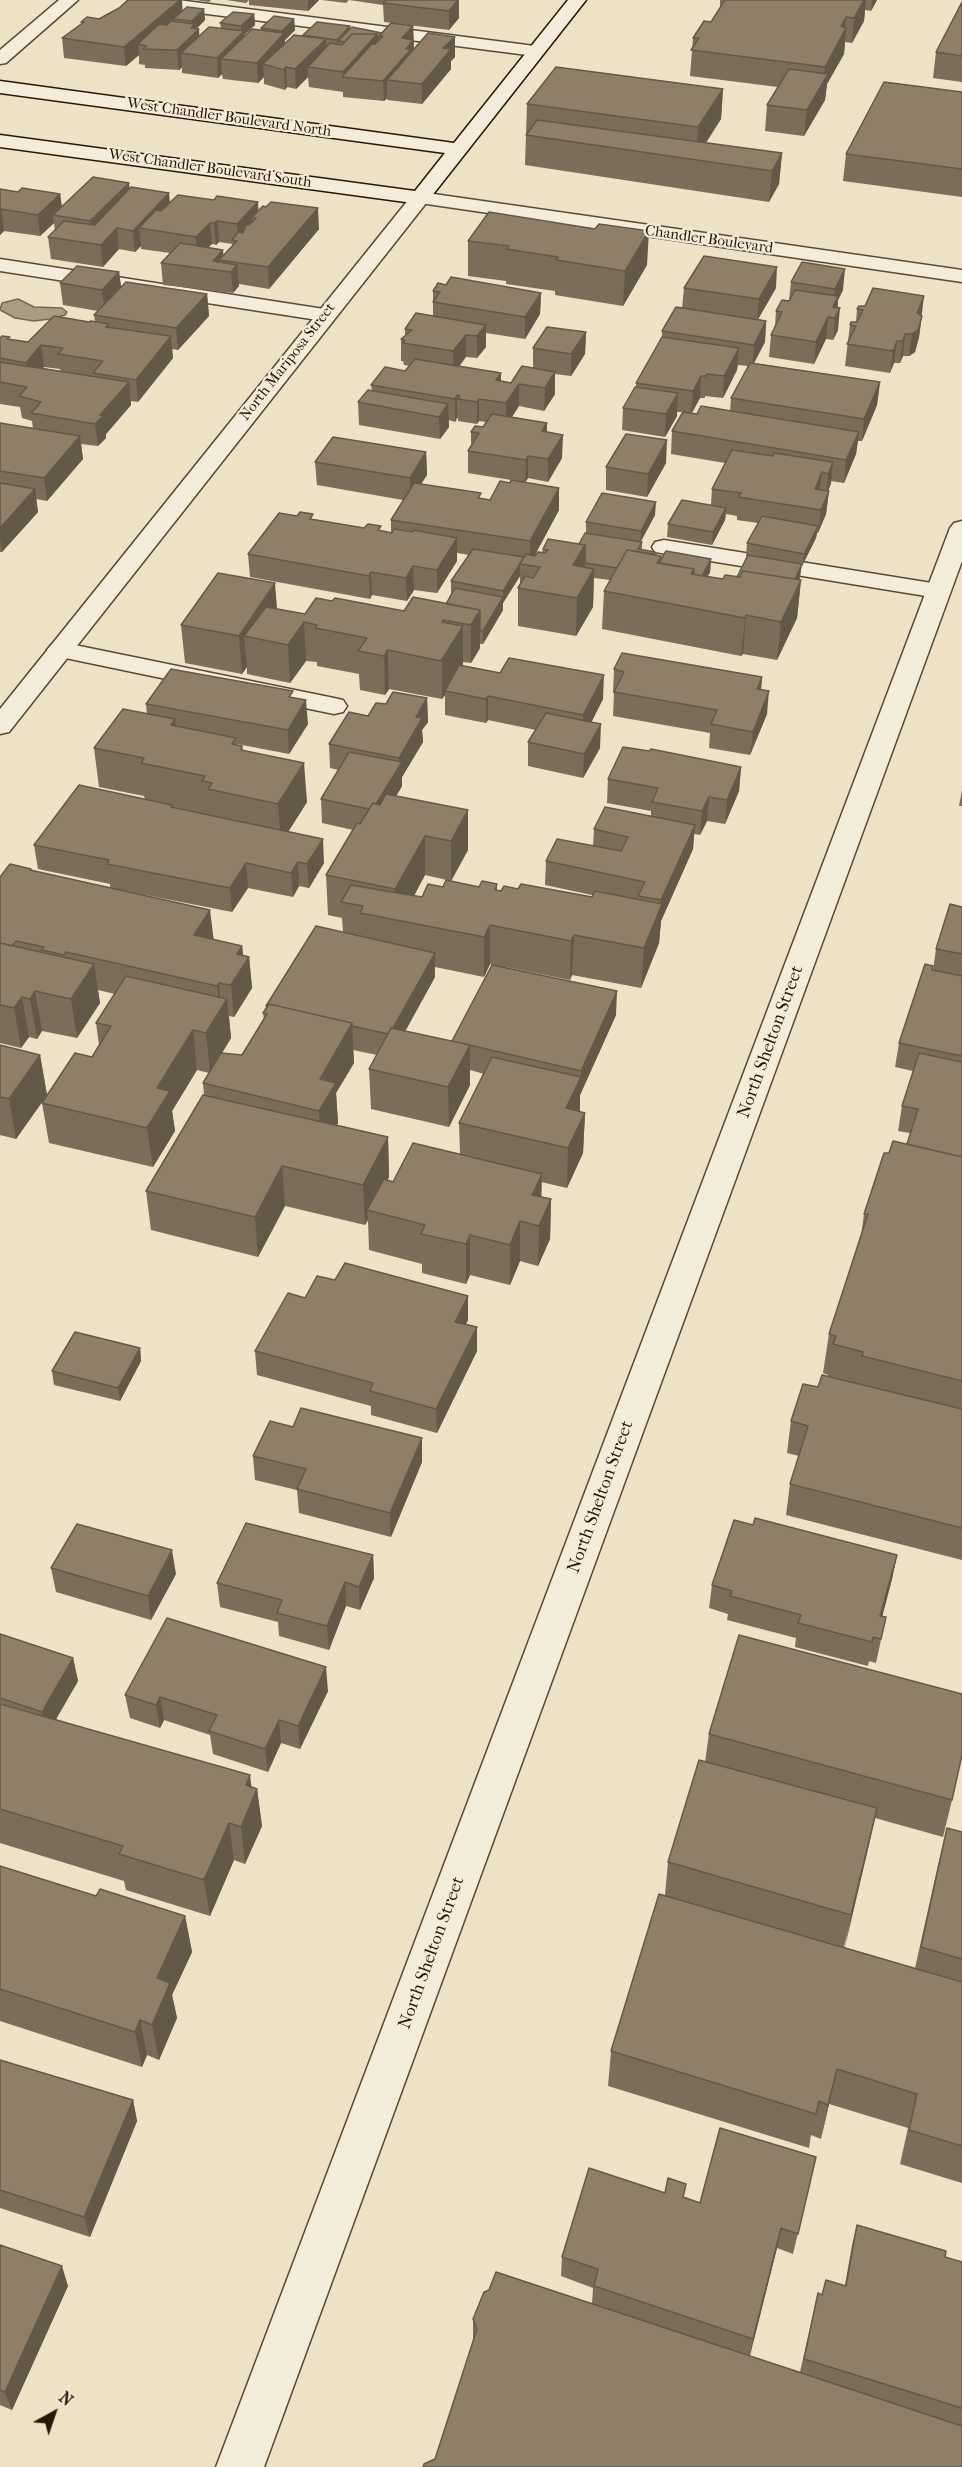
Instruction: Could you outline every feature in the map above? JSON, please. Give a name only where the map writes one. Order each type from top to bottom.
[{"type":"street","points":[[0,59],[69,0]]},
{"type":"street","points":[[137,0],[535,51]]},
{"type":"street","name":"North Mariposa Street","points":[[0,726],[324,315],[577,0]]},
{"type":"street","name":"West Chandler Boulevard North","points":[[0,87],[457,149]]},
{"type":"street","name":"West Chandler Boulevard South","points":[[0,141],[420,198]]},
{"type":"street","name":"Chandler Boulevard","points":[[420,198],[962,276]]},
{"type":"street","points":[[0,265],[324,315]]},
{"type":"street","name":"North Shelton Street","points":[[240,2467],[962,528]]},
{"type":"street","points":[[664,547],[938,591]]},
{"type":"street","points":[[60,650],[334,706]]},
{"type":"shaded area","points":[[18,299],[34,307],[62,308],[67,312],[65,315],[34,321],[15,318],[0,310],[2,303]]},
{"type":"building","points":[[128,0],[180,0],[124,47],[62,38],[84,22],[81,22],[87,17],[99,19]]},
{"type":"building","points":[[386,0],[458,0],[449,11],[383,3]]},
{"type":"building","points":[[725,0],[864,0],[854,18],[846,17],[841,26],[846,28],[825,67],[691,50],[699,38],[693,38],[704,21],[711,22]]},
{"type":"building","points":[[962,2],[962,56],[936,52]]},
{"type":"building","points":[[187,7],[204,9],[192,21],[173,19]]},
{"type":"building","points":[[233,12],[254,14],[241,26],[220,23]]},
{"type":"building","points":[[274,16],[294,19],[282,31],[261,28]]},
{"type":"building","points":[[171,21],[195,24],[191,28],[199,29],[177,50],[143,49],[147,46],[138,44],[159,24],[167,25]]},
{"type":"building","points":[[317,22],[350,26],[337,40],[303,35]]},
{"type":"building","points":[[391,23],[413,26],[402,38],[413,40],[406,49],[411,49],[383,81],[342,77],[372,44],[383,36],[379,36]]},
{"type":"building","points":[[209,27],[244,31],[217,58],[181,53]]},
{"type":"building","points":[[352,27],[382,33],[377,39],[377,34],[352,34],[345,42],[338,41]]},
{"type":"building","points":[[252,29],[284,33],[257,63],[221,59]]},
{"type":"building","points":[[428,33],[455,37],[443,48],[451,49],[422,84],[387,80]]},
{"type":"building","points":[[352,34],[377,34],[343,72],[308,67],[330,43],[342,45]]},
{"type":"building","points":[[294,35],[326,39],[295,69],[286,67],[284,70],[263,64]]},
{"type":"building","points":[[556,67],[723,89],[698,127],[527,104]]},
{"type":"building","points":[[789,69],[828,74],[807,110],[767,105]]},
{"type":"building","points":[[884,82],[962,92],[962,169],[846,154]]},
{"type":"building","points":[[537,120],[782,153],[772,171],[526,135]]},
{"type":"building","points":[[93,177],[129,183],[90,221],[53,215]]},
{"type":"building","points":[[131,187],[169,193],[133,231],[117,228],[101,245],[48,237],[64,221],[95,225]]},
{"type":"building","points":[[22,188],[60,194],[38,215],[1,209],[0,211],[0,189],[18,192]]},
{"type":"building","points":[[178,195],[214,200],[217,196],[258,202],[237,224],[217,221],[210,223],[196,237],[139,228],[156,210],[161,211]]},
{"type":"building","points":[[271,202],[318,208],[268,267],[219,260],[237,241],[232,240],[238,232],[243,233],[246,225],[256,218],[252,217],[263,206],[266,207]]},
{"type":"building","points":[[489,212],[595,229],[599,224],[649,231],[625,271],[506,249],[509,246],[468,241]]},
{"type":"building","points":[[180,243],[223,250],[213,261],[237,265],[231,272],[161,263]]},
{"type":"building","points":[[704,256],[777,267],[759,299],[684,288]]},
{"type":"building","points":[[802,262],[845,269],[835,289],[791,282]]},
{"type":"building","points":[[77,266],[119,272],[102,290],[60,283]]},
{"type":"building","points":[[451,277],[541,293],[525,317],[433,302],[440,292],[433,291],[438,283],[446,285]]},
{"type":"building","points":[[126,282],[207,294],[176,328],[94,315]]},
{"type":"building","points":[[873,288],[924,296],[917,313],[922,316],[918,330],[912,334],[905,334],[903,341],[897,341],[893,351],[847,344],[856,326],[850,325],[851,322],[857,322],[863,310],[857,309],[859,306],[865,306]]},
{"type":"building","points":[[795,290],[838,296],[833,307],[840,308],[835,318],[828,317],[816,342],[771,335],[782,312],[776,311],[782,300],[789,301]]},
{"type":"building","points":[[676,307],[766,321],[754,345],[662,331]]},
{"type":"building","points":[[416,313],[486,325],[477,336],[466,335],[453,351],[403,343],[405,340],[401,339],[412,330],[405,329]]},
{"type":"building","points":[[54,316],[109,324],[106,327],[171,336],[136,380],[93,373],[103,361],[58,354],[63,348],[41,345],[26,363],[0,358],[0,338],[2,336],[28,342]]},
{"type":"building","points":[[547,327],[586,332],[571,354],[533,348]]},
{"type":"building","points":[[662,337],[739,348],[724,376],[707,374],[701,376],[693,391],[636,383]]},
{"type":"building","points":[[415,359],[501,373],[496,380],[511,383],[522,366],[555,372],[545,388],[519,384],[506,403],[479,399],[477,402],[458,399],[460,396],[457,395],[455,399],[371,385],[385,367],[405,371]]},
{"type":"building","points":[[0,362],[129,382],[95,424],[31,413],[41,402],[19,396],[27,387],[0,382]]},
{"type":"building","points":[[750,363],[880,382],[864,419],[731,398]]},
{"type":"building","points":[[635,387],[678,393],[666,414],[623,408]]},
{"type":"building","points":[[368,390],[448,404],[439,417],[358,402]]},
{"type":"building","points":[[701,406],[859,432],[846,460],[672,431],[683,412],[697,414]]},
{"type":"building","points":[[492,414],[547,423],[542,431],[563,435],[548,459],[528,456],[526,460],[468,451],[479,433],[471,432],[475,426],[483,427]]},
{"type":"building","points":[[0,423],[80,436],[44,478],[0,471]]},
{"type":"building","points":[[626,434],[667,440],[648,474],[606,467]]},
{"type":"building","points":[[333,437],[426,452],[410,478],[315,462]]},
{"type":"building","points":[[732,450],[773,456],[774,453],[833,462],[828,474],[822,472],[815,489],[829,491],[821,510],[738,497],[741,493],[712,489]]},
{"type":"building","points":[[511,480],[559,488],[530,541],[391,520],[414,483],[481,493],[478,498],[490,500],[500,481],[510,483]]},
{"type":"building","points":[[0,483],[35,489],[0,528]]},
{"type":"building","points":[[602,493],[656,502],[641,531],[586,522]]},
{"type":"building","points":[[682,500],[726,508],[713,532],[668,524]]},
{"type":"building","points":[[300,512],[313,514],[310,519],[364,528],[368,524],[381,526],[378,530],[392,533],[394,529],[413,532],[414,530],[457,538],[437,570],[413,566],[406,578],[371,572],[369,576],[248,554],[279,513],[297,516]]},
{"type":"building","points":[[762,516],[818,526],[804,554],[747,543]]},
{"type":"building","points":[[585,533],[642,542],[638,549],[655,552],[654,554],[627,550],[617,568],[585,563],[585,545],[579,544]]},
{"type":"building","points":[[548,539],[585,545],[573,565],[594,569],[577,598],[518,588],[525,576],[533,578],[540,567],[520,564],[526,554],[535,556],[538,552],[545,553],[548,550],[543,549]]},
{"type":"building","points":[[473,549],[524,557],[503,591],[451,581]]},
{"type":"building","points":[[627,550],[661,556],[657,563],[694,569],[691,574],[723,579],[725,575],[740,577],[743,571],[801,580],[781,622],[746,615],[745,618],[604,591]]},
{"type":"building","points":[[666,551],[711,559],[702,576],[694,574],[694,569],[660,563]]},
{"type":"building","points":[[748,555],[802,564],[795,579],[743,571],[740,577],[737,577]]},
{"type":"building","points":[[218,573],[275,583],[239,636],[181,625]]},
{"type":"building","points":[[455,588],[503,597],[483,631],[480,631],[480,610],[446,604]]},
{"type":"building","points":[[413,597],[480,610],[471,625],[443,620],[442,622],[463,626],[441,661],[388,650],[384,656],[358,651],[367,638],[315,628],[317,625],[304,622],[288,645],[244,636],[266,607],[305,614],[316,598],[332,601],[335,598],[404,611]]},
{"type":"building","points":[[622,653],[762,677],[757,689],[769,691],[753,732],[711,724],[717,710],[614,692],[624,672],[614,669]]},
{"type":"building","points":[[509,658],[604,675],[583,715],[488,696],[486,699],[445,691],[459,665],[500,673]]},
{"type":"building","points":[[171,669],[293,691],[289,697],[306,700],[288,730],[146,704]]},
{"type":"building","points":[[393,692],[427,698],[416,717],[422,718],[399,758],[329,744],[349,712],[368,716],[376,703],[386,704]]},
{"type":"building","points":[[123,709],[175,719],[171,725],[236,738],[232,744],[242,746],[241,750],[304,763],[278,804],[208,789],[212,783],[202,781],[205,776],[141,763],[144,758],[94,748]]},
{"type":"building","points":[[546,713],[601,724],[584,754],[528,742]]},
{"type":"building","points":[[623,747],[649,751],[651,749],[741,767],[727,800],[709,797],[702,811],[652,802],[658,788],[608,779]]},
{"type":"building","points":[[349,752],[402,762],[376,804],[373,803],[369,809],[321,799]]},
{"type":"building","points":[[79,785],[323,839],[307,864],[298,862],[291,873],[246,863],[230,888],[107,864],[109,860],[34,845]]},
{"type":"building","points":[[386,794],[468,810],[451,841],[425,836],[395,889],[326,875],[357,823],[360,824],[373,803],[380,805]]},
{"type":"building","points":[[605,807],[695,825],[661,900],[638,896],[645,882],[546,861],[557,839],[621,851],[628,837],[594,829]]},
{"type":"building","points":[[10,864],[210,910],[194,935],[242,946],[237,954],[249,957],[231,985],[219,983],[217,986],[66,952],[64,955],[42,950],[44,947],[16,941],[12,946],[0,943],[0,877]]},
{"type":"building","points":[[446,880],[479,887],[482,881],[497,884],[495,890],[501,891],[504,886],[518,889],[521,884],[592,897],[595,891],[662,904],[644,948],[574,935],[571,941],[490,925],[484,937],[360,913],[363,906],[341,902],[351,885],[422,897],[428,884],[443,887]]},
{"type":"building","points":[[950,904],[962,907],[962,954],[936,949]]},
{"type":"building","points":[[316,926],[435,953],[388,1034],[352,1026],[352,1023],[269,1004],[266,1006]]},
{"type":"building","points":[[0,943],[94,964],[71,999],[35,991],[30,999],[22,997],[14,1008],[0,1005]]},
{"type":"building","points":[[925,964],[933,966],[932,970],[962,976],[962,1056],[899,1043]]},
{"type":"building","points":[[492,965],[617,991],[581,1071],[452,1041]]},
{"type":"building","points":[[126,976],[227,999],[206,1033],[193,1030],[157,1088],[170,1091],[147,1128],[42,1103],[75,1053],[92,1057],[111,1026],[96,1023]]},
{"type":"building","points":[[269,1004],[352,1023],[320,1079],[336,1083],[319,1111],[203,1083],[221,1053],[242,1055],[267,1014],[263,1013]]},
{"type":"building","points":[[391,1028],[470,1045],[448,1087],[369,1069]]},
{"type":"building","points":[[0,1045],[40,1055],[9,1099],[0,1097]]},
{"type":"building","points":[[919,1053],[962,1062],[962,1157],[907,1144],[918,1109],[902,1106]]},
{"type":"building","points":[[492,1057],[581,1077],[566,1108],[585,1113],[568,1148],[459,1123]]},
{"type":"building","points":[[203,1095],[388,1137],[363,1185],[282,1166],[255,1217],[146,1191]]},
{"type":"building","points":[[893,1141],[962,1157],[962,1381],[862,1356],[863,1352],[833,1344],[836,1336],[829,1334],[868,1214],[864,1214],[884,1153],[889,1153]]},
{"type":"building","points":[[413,1143],[542,1174],[532,1195],[551,1199],[539,1226],[520,1221],[510,1245],[470,1235],[466,1244],[421,1234],[425,1225],[367,1210],[384,1179],[393,1182]]},
{"type":"building","points":[[345,1263],[468,1296],[455,1322],[477,1327],[436,1409],[370,1391],[373,1383],[255,1351],[288,1293],[305,1298],[317,1276],[335,1280]]},
{"type":"building","points":[[75,1332],[140,1348],[118,1388],[52,1371]]},
{"type":"building","points":[[822,1375],[962,1409],[962,1528],[790,1484],[808,1426],[791,1421],[803,1384],[818,1387]]},
{"type":"building","points":[[301,1408],[422,1438],[390,1513],[297,1489],[306,1469],[253,1456],[270,1421],[293,1427]]},
{"type":"building","points":[[755,1518],[897,1555],[880,1616],[886,1617],[881,1639],[873,1637],[872,1642],[798,1623],[801,1615],[730,1596],[732,1591],[712,1585],[734,1520],[753,1525]]},
{"type":"building","points":[[246,1523],[373,1555],[359,1587],[345,1582],[327,1626],[277,1613],[282,1600],[217,1583]]},
{"type":"building","points":[[77,1524],[172,1550],[148,1596],[51,1568]]},
{"type":"building","points":[[167,1618],[326,1667],[298,1726],[279,1720],[265,1749],[209,1731],[217,1715],[160,1697],[156,1705],[125,1695]]},
{"type":"building","points":[[0,1634],[73,1658],[42,1712],[0,1698]]},
{"type":"building","points":[[739,1635],[962,1694],[962,1755],[952,1800],[709,1734]]},
{"type":"building","points":[[0,1704],[250,1775],[246,1785],[257,1789],[241,1827],[229,1823],[204,1880],[119,1854],[123,1846],[0,1809]]},
{"type":"building","points":[[699,1760],[877,1808],[851,1915],[668,1862]]},
{"type":"building","points":[[947,1828],[962,1832],[962,1959],[921,1947]]},
{"type":"building","points":[[0,1866],[96,1896],[100,1889],[185,1916],[157,1978],[170,1983],[152,2025],[140,2020],[135,2032],[0,1989]]},
{"type":"building","points":[[659,1894],[962,1982],[962,2146],[909,2130],[917,2094],[837,2069],[828,2105],[819,2101],[816,2114],[611,2051]]},
{"type":"building","points":[[0,2060],[133,2100],[84,2217],[0,2190]]},
{"type":"building","points":[[720,2128],[816,2157],[798,2234],[781,2228],[753,2339],[594,2286],[598,2269],[562,2257],[589,2168],[665,2193],[668,2178],[686,2184],[683,2197],[700,2203]]},
{"type":"building","points":[[857,2225],[946,2251],[945,2257],[962,2262],[962,2408],[804,2359],[818,2293],[822,2295],[826,2280],[846,2286]]},
{"type":"building","points":[[0,2245],[62,2266],[5,2392],[0,2390]]},
{"type":"building","points":[[496,2272],[962,2426],[962,2467],[423,2467],[424,2464],[435,2459],[477,2329],[473,2319],[484,2292],[489,2290]]}]
